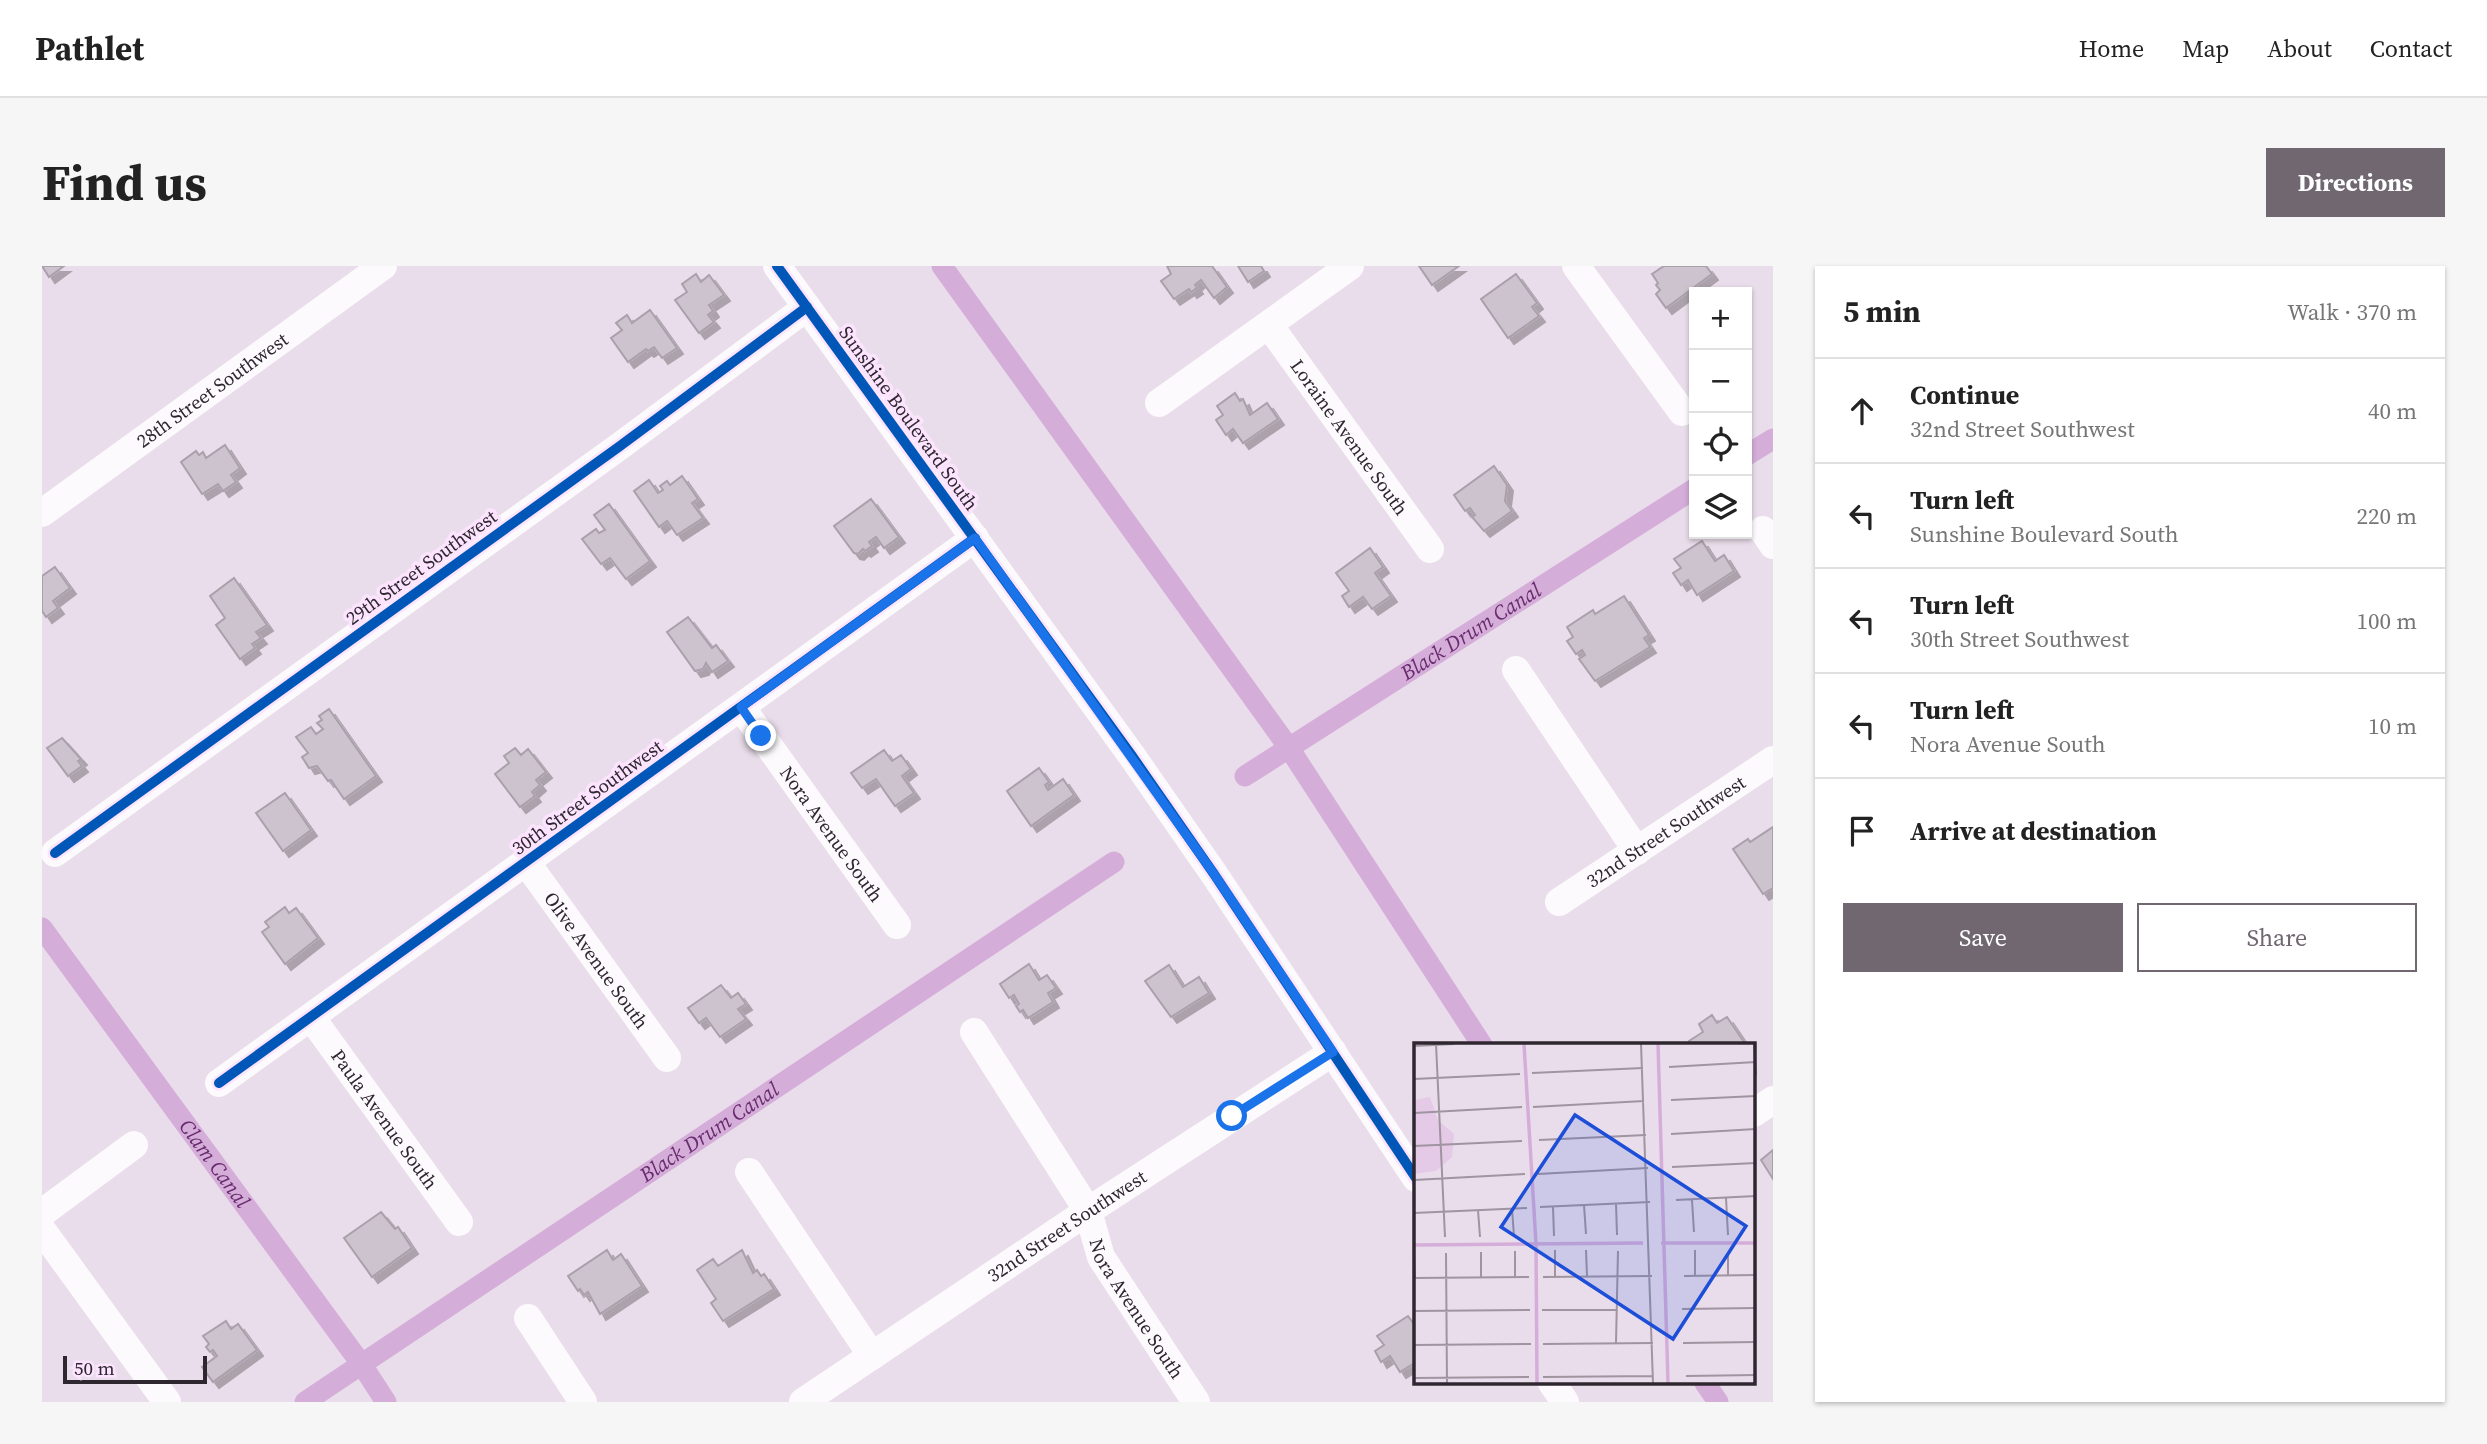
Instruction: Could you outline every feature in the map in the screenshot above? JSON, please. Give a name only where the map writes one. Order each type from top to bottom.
[{"type":"street","name":"28th Street Southwest","points":[[42,513],[383,266]]},
{"type":"street","name":"Sunshine Boulevard South","points":[[777,266],[1170,810],[1414,1175]]},
{"type":"street","points":[[1159,403],[1350,266]]},
{"type":"street","points":[[1576,266],[1682,412]]},
{"type":"street","name":"29th Street Southwest","points":[[55,853],[620,446],[807,307]]},
{"type":"street","name":"Loraine Avenue South","points":[[1269,326],[1430,549]]},
{"type":"street","name":"30th Street Southwest","points":[[219,1083],[975,538]]},
{"type":"street","points":[[1516,670],[1637,850]]},
{"type":"street","name":"Nora Avenue South","points":[[741,707],[897,925]]},
{"type":"street","name":"32nd Street Southwest","points":[[1559,902],[1773,760]]},
{"type":"street","name":"Olive Avenue South","points":[[527,862],[667,1058]]},
{"type":"street","name":"Paula Avenue South","points":[[311,1017],[459,1222]]},
{"type":"street","name":"Nora Avenue South","points":[[974,1032],[1088,1211],[1101,1257],[1196,1402]]},
{"type":"street","name":"32nd Street Southwest","points":[[803,1402],[1088,1211],[1333,1052]]},
{"type":"street","points":[[1756,1112],[1773,1100]]},
{"type":"street","points":[[42,1213],[134,1145]]},
{"type":"street","points":[[749,1172],[872,1356]]},
{"type":"street","points":[[42,1230],[167,1402]]},
{"type":"street","points":[[528,1318],[583,1402]]},
{"type":"street","points":[[1553,1384],[1565,1402]]},
{"type":"building","points":[[42,266],[64,266],[49,277]]},
{"type":"building","points":[[1167,266],[1212,266],[1227,287],[1214,298],[1201,280],[1195,285],[1197,288],[1191,292],[1189,289],[1174,299],[1161,281],[1171,274]]},
{"type":"building","points":[[1238,266],[1261,266],[1264,271],[1248,282]]},
{"type":"building","points":[[1419,266],[1459,266],[1432,285]]},
{"type":"building","points":[[1664,266],[1706,266],[1712,274],[1694,287],[1689,287],[1689,291],[1666,308],[1656,294],[1660,290],[1652,274]]},
{"type":"building","points":[[696,274],[701,282],[709,275],[724,295],[709,305],[713,311],[708,315],[714,322],[699,333],[675,300],[687,292],[682,284]]},
{"type":"building","points":[[1516,274],[1537,303],[1532,307],[1539,316],[1508,338],[1481,299]]},
{"type":"building","points":[[650,310],[677,348],[662,358],[654,347],[648,351],[646,349],[628,362],[611,338],[622,330],[616,323],[627,315],[632,323]]},
{"type":"building","points":[[1235,393],[1240,401],[1243,399],[1250,415],[1267,403],[1278,419],[1243,443],[1233,429],[1226,435],[1216,420],[1223,415],[1217,406]]},
{"type":"building","points":[[225,445],[240,468],[231,475],[236,482],[223,491],[218,484],[202,494],[181,462],[196,451],[199,455],[203,452],[206,458]]},
{"type":"building","points":[[1494,466],[1507,485],[1505,501],[1512,511],[1484,531],[1472,517],[1475,515],[1470,508],[1465,511],[1454,495]]},
{"type":"building","points":[[682,476],[698,499],[692,503],[703,518],[677,535],[667,521],[659,527],[634,491],[649,480],[658,493],[663,490],[660,486],[667,481],[670,485]]},
{"type":"building","points":[[871,499],[899,537],[884,548],[876,537],[869,542],[872,546],[858,554],[854,553],[834,526]]},
{"type":"building","points":[[609,504],[650,561],[626,579],[610,558],[601,564],[582,539],[596,529],[599,533],[605,530],[594,515]]},
{"type":"building","points":[[1702,541],[1715,561],[1724,555],[1734,571],[1697,595],[1688,580],[1681,585],[1673,573],[1681,568],[1674,559]]},
{"type":"building","points":[[1370,548],[1383,567],[1375,573],[1391,596],[1372,609],[1363,597],[1349,607],[1342,596],[1349,591],[1336,573]]},
{"type":"building","points":[[55,567],[70,588],[53,601],[58,608],[46,617],[42,611],[42,576]]},
{"type":"building","points":[[234,578],[267,625],[256,632],[261,638],[252,644],[255,648],[240,659],[216,625],[225,618],[210,596]]},
{"type":"building","points":[[1624,596],[1649,635],[1644,638],[1650,647],[1595,681],[1579,659],[1585,655],[1582,650],[1576,654],[1567,641],[1573,637],[1567,627],[1593,610],[1595,614]]},
{"type":"building","points":[[688,617],[712,648],[716,645],[728,661],[712,672],[706,663],[703,669],[695,671],[667,632]]},
{"type":"building","points":[[329,709],[376,776],[344,799],[317,766],[309,768],[302,757],[308,753],[296,737],[311,727],[316,734],[323,729],[317,723],[322,720],[319,716]]},
{"type":"building","points":[[62,738],[81,759],[78,761],[82,766],[68,776],[47,748]]},
{"type":"building","points":[[515,748],[521,755],[528,749],[546,772],[536,780],[540,785],[532,792],[535,796],[520,807],[495,774],[509,763],[504,756]]},
{"type":"building","points":[[884,750],[892,761],[901,755],[911,769],[902,776],[914,793],[895,806],[876,779],[862,788],[851,773]]},
{"type":"building","points":[[1039,768],[1049,782],[1045,785],[1048,790],[1063,779],[1074,795],[1031,826],[1007,791]]},
{"type":"building","points":[[285,793],[311,830],[283,851],[256,813]]},
{"type":"building","points":[[1773,827],[1773,888],[1763,894],[1733,849]]},
{"type":"building","points":[[285,907],[289,913],[296,908],[318,938],[285,964],[262,932],[269,927],[265,922]]},
{"type":"building","points":[[1029,964],[1039,980],[1047,975],[1056,988],[1048,993],[1053,1002],[1028,1018],[1023,1010],[1020,1012],[1016,1006],[1019,1004],[1014,995],[1009,998],[1000,984]]},
{"type":"building","points":[[1169,965],[1183,987],[1199,977],[1209,993],[1171,1017],[1145,981]]},
{"type":"building","points":[[721,985],[731,998],[738,993],[746,1004],[738,1009],[746,1019],[720,1037],[706,1018],[699,1023],[688,1008]]},
{"type":"building","points":[[1712,1015],[1717,1023],[1727,1017],[1745,1043],[1690,1043],[1689,1041],[1703,1032],[1699,1024]]},
{"type":"building","points":[[1773,1150],[1773,1179],[1761,1160]]},
{"type":"building","points":[[381,1212],[395,1229],[398,1227],[412,1248],[372,1277],[344,1238]]},
{"type":"building","points":[[607,1250],[613,1260],[621,1254],[642,1286],[600,1314],[588,1292],[584,1295],[580,1289],[578,1291],[568,1276]]},
{"type":"building","points":[[742,1250],[753,1273],[757,1270],[761,1276],[764,1274],[774,1289],[723,1321],[711,1303],[716,1299],[697,1270],[713,1259],[718,1266]]},
{"type":"building","points":[[1408,1316],[1414,1324],[1414,1363],[1400,1372],[1390,1356],[1381,1362],[1375,1351],[1384,1345],[1377,1336]]},
{"type":"building","points":[[226,1321],[231,1329],[238,1324],[257,1350],[213,1382],[202,1367],[217,1356],[213,1350],[210,1352],[206,1347],[209,1344],[203,1336]]},
{"type":"waterway","points":[[942,266],[1289,748],[1481,1043]]},
{"type":"waterway","name":"Black Drum Canal","points":[[1752,452],[1773,439]]},
{"type":"waterway","name":"Black Drum Canal","points":[[1245,776],[1689,492]]},
{"type":"waterway","name":"Black Drum Canal","points":[[305,1402],[1114,862]]},
{"type":"waterway","name":"Clam Canal","points":[[42,928],[362,1365],[386,1402]]},
{"type":"waterway","points":[[1706,1384],[1718,1402]]},
{"type":"cycle path","points":[[777,266],[1132,756],[1214,874],[1414,1175]]},
{"type":"cycle path","points":[[55,853],[620,446],[807,307]]},
{"type":"cycle path","points":[[219,1083],[975,538]]},
{"type":"route","points":[[761,736],[741,707],[975,538],[1132,756],[1333,1052],[1232,1116]]}]
